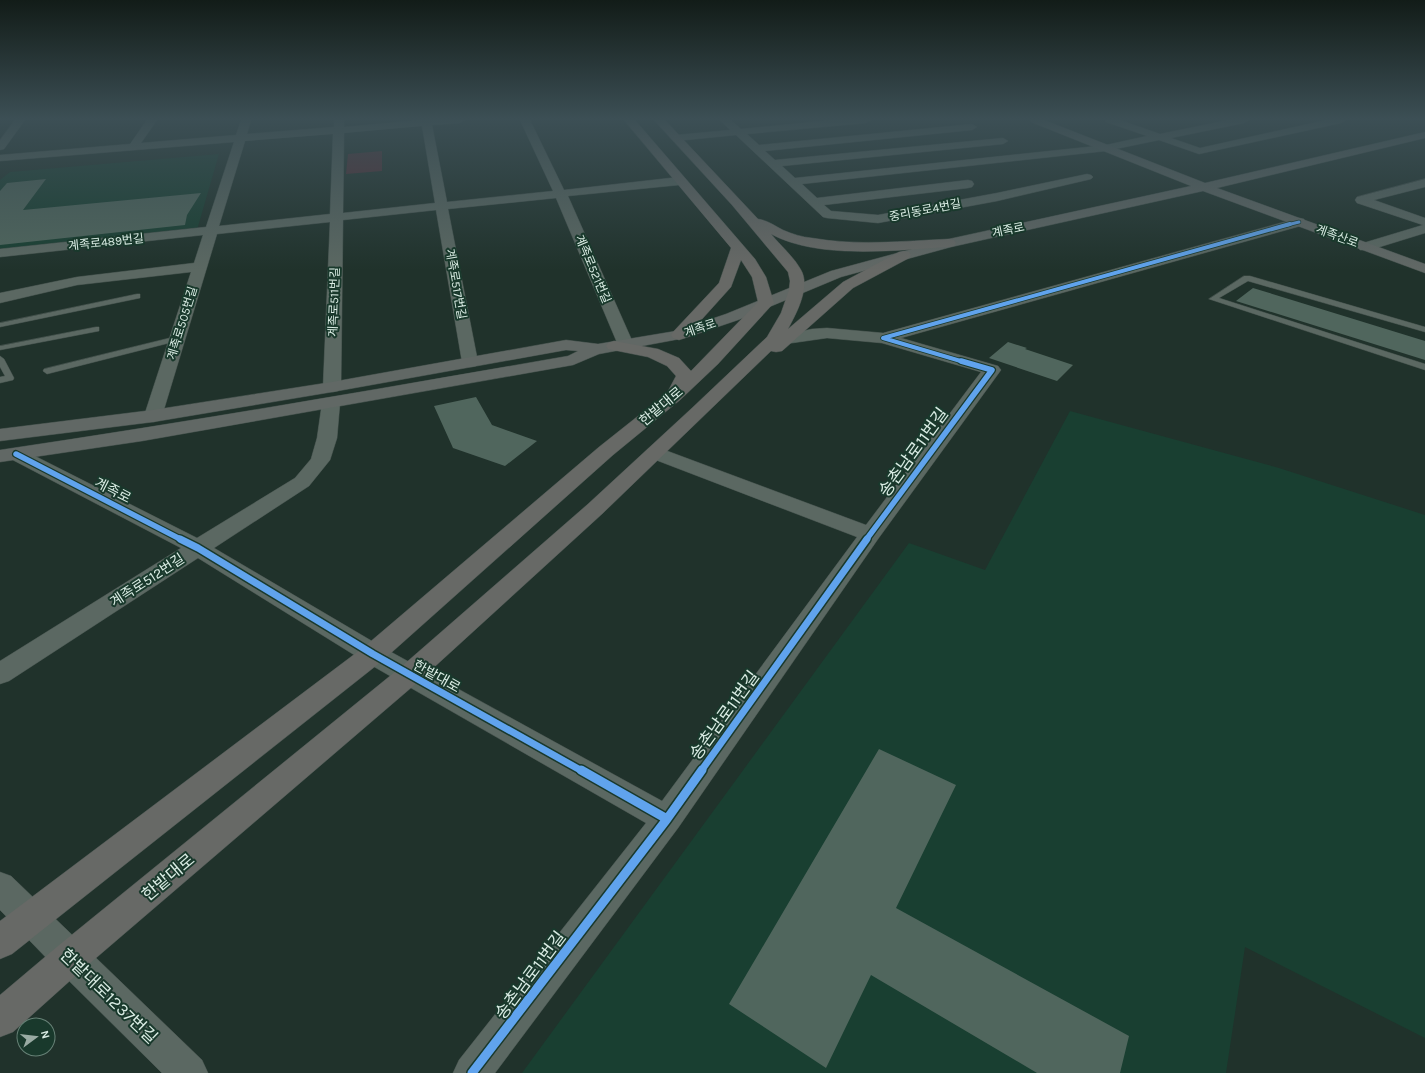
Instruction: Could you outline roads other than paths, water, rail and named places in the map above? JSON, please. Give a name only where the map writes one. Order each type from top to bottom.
[{"type":"main road","points":[[670,170],[755,269],[763,287],[766,303]]},
{"type":"main road","name":"한밭대로","points":[[0,1019],[70,958],[410,674],[655,453],[773,340],[789,313],[796,290],[797,281],[792,267],[736,202],[706,170]]},
{"type":"main road","name":"계족산로","points":[[1163,170],[1425,269]]},
{"type":"main road","name":"계족로","points":[[0,435],[331,395],[573,360],[613,346],[679,335],[766,303],[836,274],[904,255],[949,243],[1273,170]]},
{"type":"main road","points":[[736,202],[755,220],[771,230],[793,238],[832,245],[868,246],[949,243]]},
{"type":"main road","points":[[679,335],[726,284],[738,248]]},
{"type":"main road","points":[[740,370],[761,361],[848,285],[904,255]]},
{"type":"main road","name":"한밭대로","points":[[0,942],[30,917],[374,654],[606,452],[674,396],[712,360],[766,303]]},
{"type":"main road","name":"계족로","points":[[8,455],[142,435],[331,395],[470,362],[566,345],[613,346]]},
{"type":"main road","points":[[613,346],[652,353],[672,362],[685,375],[674,396]]},
{"type":"street","name":"계족로505번길","points":[[153,416],[230,170]]},
{"type":"street","name":"계족로511번길","points":[[331,395],[338,170]]},
{"type":"street","name":"계족로517번길","points":[[435,170],[470,362]]},
{"type":"street","name":"계족로521번길","points":[[549,170],[560,193],[613,346]]},
{"type":"street","name":"중리동로4번길","points":[[779,170],[827,214],[878,219],[997,197],[1087,177],[1073,171]]},
{"type":"street","points":[[792,182],[903,170]]},
{"type":"street","points":[[947,170],[968,184],[997,197]]},
{"type":"street","points":[[211,231],[679,181]]},
{"type":"street","points":[[1425,183],[1361,200],[1425,222]]},
{"type":"street","name":"중리동로4번길","points":[[814,202],[968,184]]},
{"type":"street","points":[[785,339],[827,333],[883,338],[1299,222]]},
{"type":"street","points":[[1365,247],[1425,229]]},
{"type":"street","name":"계족로489번길","points":[[0,253],[211,231]]},
{"type":"street","points":[[0,298],[77,281],[200,267]]},
{"type":"street","name":"송촌남로11번길","points":[[472,1073],[667,819],[870,534],[992,370],[883,338]]},
{"type":"street","name":"계족로512번길","points":[[0,674],[302,482],[320,460],[327,438],[331,395]]},
{"type":"street","points":[[655,453],[870,534]]},
{"type":"street","name":"계족로","points":[[8,455],[198,548]]},
{"type":"street","name":"한밭대로","points":[[198,548],[374,654],[667,819]]},
{"type":"street","name":"한밭대로1237번길","points":[[0,887],[70,958],[189,1073]]},
{"type":"lane","points":[[1425,330],[1247,278],[1213,299],[1425,367]]},
{"type":"lane","points":[[0,325],[137,296]]},
{"type":"lane","points":[[0,348],[96,329]]},
{"type":"lane","points":[[47,371],[178,338]]},
{"type":"lane","points":[[0,359],[10,378],[0,380]]}]
